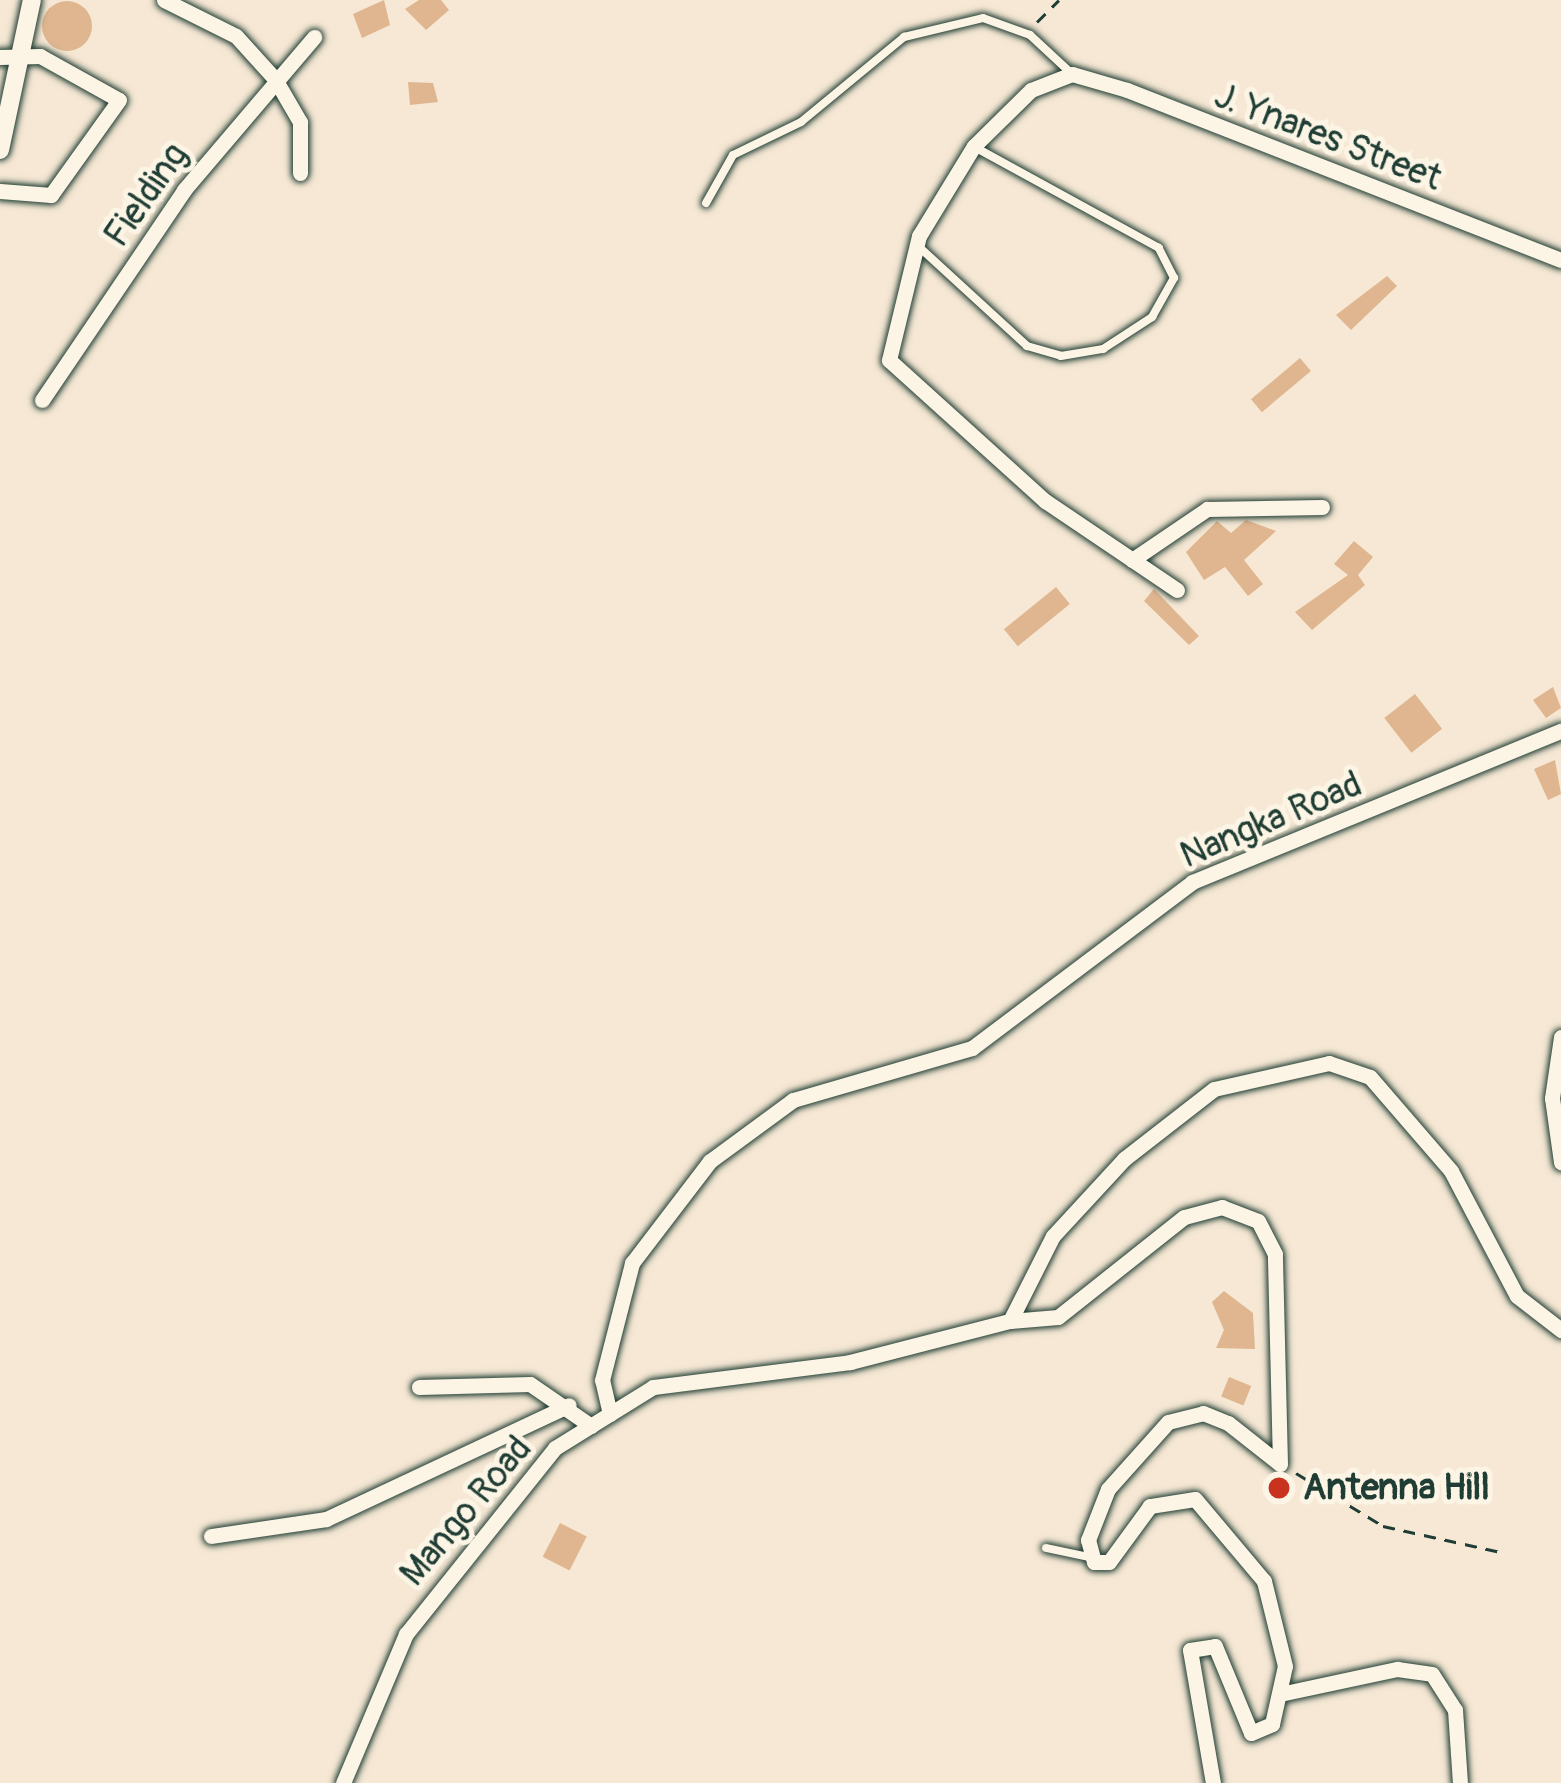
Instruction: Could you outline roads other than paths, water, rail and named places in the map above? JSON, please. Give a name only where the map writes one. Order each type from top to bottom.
[{"type":"street","points":[[0,150],[10,56],[32,0]]},
{"type":"street","points":[[164,0],[197,6],[275,79],[300,122],[300,173]]},
{"type":"street","name":"Fielding","points":[[42,400],[275,79],[314,37]]},
{"type":"street","points":[[0,191],[61,188],[119,100],[10,56]]},
{"type":"street","points":[[1072,74],[1031,90],[974,146],[916,244],[889,360],[1045,502],[1177,590]]},
{"type":"street","name":"J. Ynares Street","points":[[1072,74],[1561,260]]},
{"type":"street","points":[[1132,560],[1207,508],[1322,507]]},
{"type":"street","name":"Nangka Road","points":[[610,1414],[602,1380],[632,1262],[710,1161],[794,1100],[972,1048],[1192,882],[1561,731]]},
{"type":"street","points":[[1561,1037],[1561,1162]]},
{"type":"street","points":[[1010,1321],[1053,1237],[1172,1119],[1214,1089],[1329,1063],[1370,1077],[1450,1171],[1517,1297],[1561,1330]]},
{"type":"street","name":"Mango Road","points":[[343,1783],[406,1634],[464,1551],[555,1448],[652,1387],[850,1361],[1010,1321],[1058,1317],[1184,1217],[1222,1207],[1258,1221],[1282,1298],[1270,1399],[1280,1464],[1203,1413],[1168,1422],[1108,1489],[1088,1540],[1094,1562]]},
{"type":"street","points":[[419,1387],[530,1384],[569,1405],[591,1426]]},
{"type":"street","points":[[211,1536],[326,1519],[569,1405]]},
{"type":"street","points":[[1094,1562],[1124,1555],[1150,1506],[1195,1499],[1264,1581],[1279,1615],[1280,1694],[1272,1724],[1252,1732],[1215,1646],[1190,1650],[1213,1783]]},
{"type":"street","points":[[1280,1694],[1397,1669],[1432,1674],[1455,1710],[1460,1783]]},
{"type":"lane","points":[[706,203],[733,155],[801,122],[904,37],[983,18],[1030,34],[1072,74]]},
{"type":"lane","points":[[916,244],[1027,346],[1061,356],[1102,349],[1152,317],[1174,278],[1159,248],[974,146]]},
{"type":"lane","points":[[1046,1548],[1094,1562]]},
{"type":"place","name":"Antenna Hill","points":[[1279,1488]]}]
